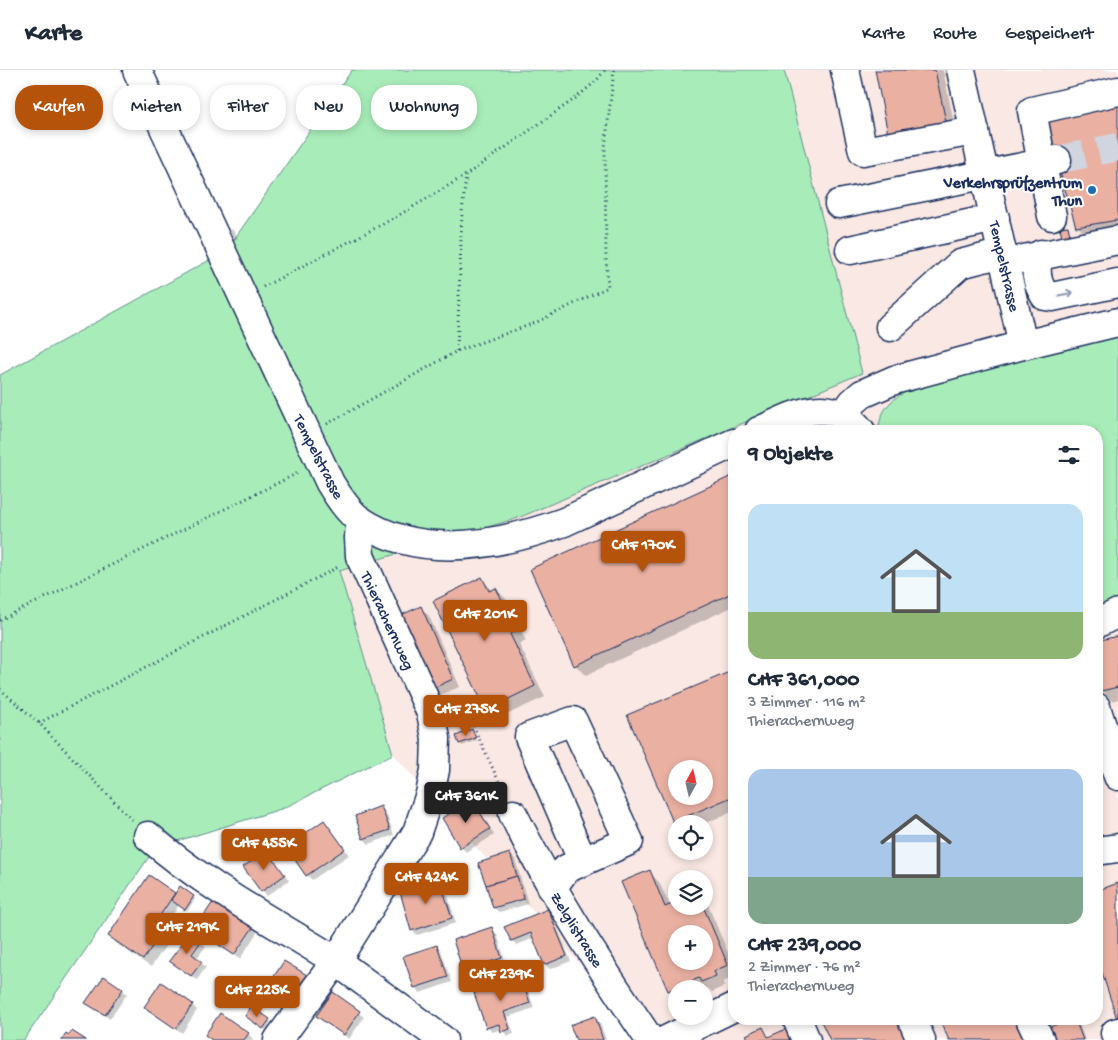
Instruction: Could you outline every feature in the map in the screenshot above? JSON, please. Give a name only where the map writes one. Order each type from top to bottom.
[{"type":"street","points":[[845,70],[863,152],[967,132],[945,70]]},
{"type":"street","name":"Tempelstrasse","points":[[961,70],[967,132],[985,174],[1023,345]]},
{"type":"street","name":"Tempelstrasse","points":[[140,75],[307,435],[336,493],[360,520],[388,535],[417,543],[446,545],[503,540],[536,532],[564,522],[728,446]]},
{"type":"street","points":[[1052,216],[1049,161],[1032,111],[1118,91]]},
{"type":"street","points":[[839,204],[1049,161]]},
{"type":"street","points":[[850,250],[995,218]]},
{"type":"street","points":[[890,327],[960,264],[1041,254],[1118,240]]},
{"type":"street","points":[[1041,254],[1035,269],[1041,290],[1045,296],[1052,297],[1118,283]]},
{"type":"street","points":[[773,425],[807,410],[831,411],[852,423],[853,402],[874,387],[1023,345],[1118,322]]},
{"type":"street","name":"Thierachernweg","points":[[278,1040],[336,961],[417,832],[430,794],[435,770],[435,731],[431,713],[360,556],[358,538],[360,520]]},
{"type":"street","points":[[1103,620],[1118,613]]},
{"type":"street","points":[[1104,711],[1118,776]]},
{"type":"street","points":[[552,888],[566,869],[583,862],[629,842],[573,721],[529,737],[583,862]]},
{"type":"street","name":"Zelglistrasse","points":[[513,814],[552,888],[585,943],[650,1040]]},
{"type":"street","points":[[148,836],[200,878],[336,961],[442,1040]]},
{"type":"street","points":[[1103,850],[1118,848]]},
{"type":"street","points":[[666,1040],[728,1009]]},
{"type":"street","points":[[800,1025],[806,1040]]},
{"type":"street","points":[[819,1025],[825,1040]]},
{"type":"street","points":[[915,1025],[921,1040]]},
{"type":"street","points":[[1033,1025],[1040,1040]]},
{"type":"path","points":[[243,297],[396,217],[466,175],[576,98],[596,81],[605,70]]},
{"type":"path","points":[[0,620],[300,472],[307,435],[457,351],[535,323],[608,287],[605,148],[614,70]]},
{"type":"path","points":[[457,351],[462,213],[466,175]]},
{"type":"path","points":[[39,723],[360,556]]},
{"type":"path","points":[[0,689],[39,723],[148,836]]},
{"type":"path","points":[[435,731],[471,721],[513,814]]},
{"type":"shaded area","points":[[784,70],[1118,70],[1118,336],[919,385],[880,421],[879,425],[739,425],[862,373]]},
{"type":"shaded area","points":[[728,429],[728,1025],[1103,1025],[1103,612],[1118,607],[1118,1040],[648,1040],[393,754],[339,571],[518,518]]},
{"type":"green space","points":[[352,70],[784,70],[862,373],[739,425],[728,425],[728,429],[518,518],[339,571],[393,754],[284,808],[155,848],[24,1040],[0,1040],[0,375],[226,251],[310,130],[361,130],[361,85],[342,85]]},
{"type":"green space","points":[[1118,336],[1118,607],[1103,612],[1103,425],[879,425],[886,407],[903,393],[919,385]]},
{"type":"building","points":[[875,70],[935,70],[946,122],[888,134]]},
{"type":"building","name":"Verkehrsprüfzentrum Thun","points":[[1118,106],[1118,220],[1076,227],[1045,121]]},
{"type":"building","points":[[1068,226],[1071,240],[1063,242],[1060,227]]},
{"type":"building","points":[[728,478],[728,595],[574,666],[530,569]]},
{"type":"building","points":[[482,577],[489,591],[496,588],[517,630],[510,634],[535,686],[486,710],[433,601]]},
{"type":"building","points":[[421,606],[453,679],[429,690],[397,617]]},
{"type":"building","points":[[1118,636],[1118,687],[1103,691],[1103,639]]},
{"type":"building","points":[[728,673],[728,799],[713,805],[713,760],[668,760],[668,805],[713,805],[689,815],[670,815],[627,715]]},
{"type":"building","points":[[472,729],[476,738],[459,744],[456,736]]},
{"type":"building","points":[[472,799],[490,829],[460,848],[442,818]]},
{"type":"building","points":[[381,806],[390,830],[363,839],[355,816]]},
{"type":"building","points":[[324,820],[345,849],[306,876],[286,847]]},
{"type":"building","points":[[267,850],[285,875],[261,892],[243,867]]},
{"type":"building","points":[[510,853],[517,876],[486,885],[478,863]]},
{"type":"building","points":[[650,870],[665,907],[668,906],[668,915],[707,915],[711,925],[668,925],[668,970],[713,970],[713,930],[728,965],[714,971],[716,976],[706,980],[700,980],[699,978],[694,980],[668,980],[668,991],[621,882]]},
{"type":"building","points":[[149,875],[175,893],[157,920],[166,926],[143,960],[108,936]]},
{"type":"building","points":[[517,876],[524,899],[493,908],[486,885]]},
{"type":"building","points":[[440,880],[452,918],[411,931],[400,892]]},
{"type":"building","points":[[1118,883],[1118,1019],[1103,976],[1103,888]]},
{"type":"building","points":[[180,886],[194,896],[185,910],[171,900]]},
{"type":"building","points":[[215,899],[254,926],[234,955],[195,929]]},
{"type":"building","points":[[548,909],[567,956],[544,965],[531,933],[511,941],[504,927]]},
{"type":"building","points":[[492,927],[502,958],[463,971],[453,940]]},
{"type":"building","points":[[191,932],[202,940],[192,954],[202,962],[191,976],[169,961]]},
{"type":"building","points":[[437,945],[448,977],[414,988],[403,956]]},
{"type":"building","points":[[284,961],[307,975],[289,1002],[267,987]]},
{"type":"building","points":[[104,976],[123,989],[105,1015],[85,1003]]},
{"type":"building","points":[[521,976],[530,1003],[504,1012],[510,1029],[501,1032],[499,1024],[486,1028],[474,993]]},
{"type":"building","points":[[161,982],[193,1004],[176,1029],[144,1007]]},
{"type":"building","points":[[333,992],[360,1011],[344,1035],[316,1016]]},
{"type":"building","points":[[251,1006],[270,1019],[263,1029],[245,1016]]},
{"type":"building","points":[[220,1013],[249,1033],[244,1040],[212,1040],[205,1035]]},
{"type":"building","points":[[595,1016],[603,1040],[576,1040],[570,1025]]},
{"type":"building","points":[[823,1025],[903,1025],[910,1040],[830,1040]]},
{"type":"building","points":[[942,1025],[1026,1025],[1032,1040],[949,1040]]},
{"type":"building","points":[[1055,1025],[1077,1025],[1083,1040],[1052,1040],[1047,1028]]},
{"type":"building","points":[[763,1027],[768,1037],[786,1029],[791,1040],[749,1040],[746,1035]]},
{"type":"building","points":[[72,1031],[86,1040],[61,1040],[66,1033],[69,1035]]},
{"type":"tunnel","points":[[1057,160],[1118,147]]},
{"type":"place","name":"Verkehrsprüfzentrum Thun","points":[[1092,190]]}]
